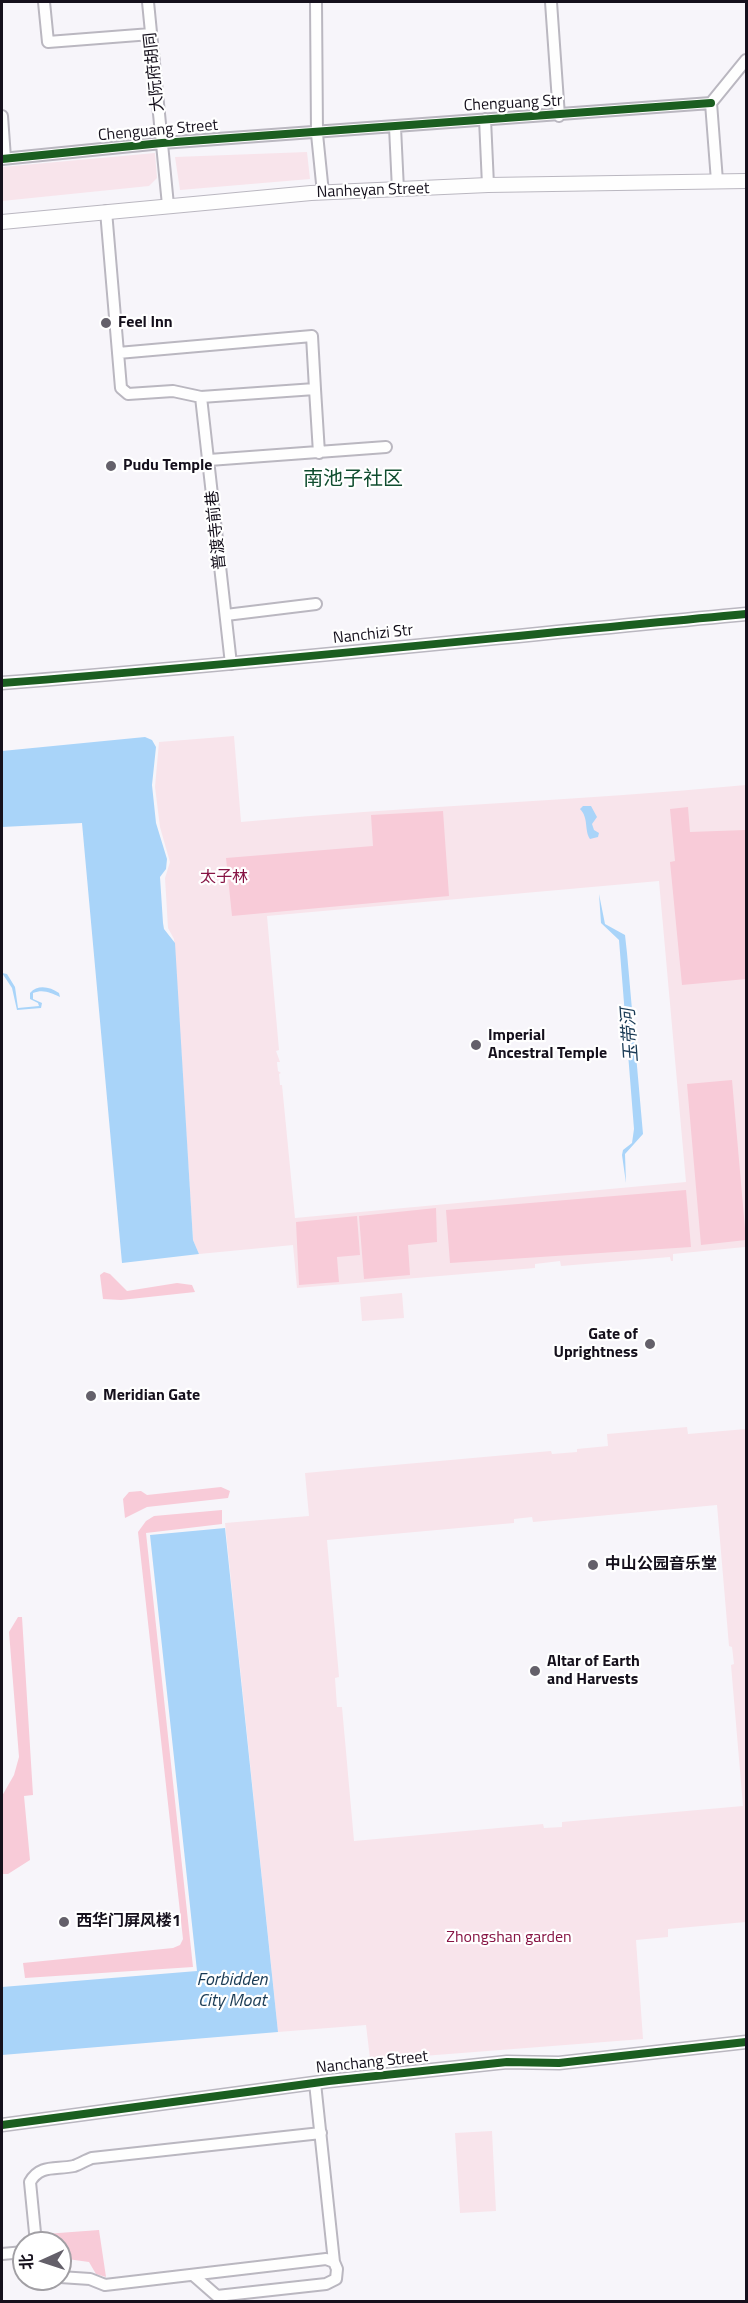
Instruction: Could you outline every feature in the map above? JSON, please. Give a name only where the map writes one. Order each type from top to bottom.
[{"type":"main road","name":"Nanheyan Street","points":[[2,222],[168,205],[323,193],[488,185],[747,181]]},
{"type":"street","points":[[44,2],[48,42],[152,34]]},
{"type":"street","name":"大阮府胡同","points":[[148,2],[168,205]]},
{"type":"street","points":[[316,2],[316,134],[323,193]]},
{"type":"street","points":[[551,2],[559,116]]},
{"type":"street","points":[[717,181],[711,103],[747,60]]},
{"type":"street","name":"Chenguang Str","points":[[316,134],[711,103]]},
{"type":"street","points":[[2,116],[3,159]]},
{"type":"street","points":[[485,119],[488,185]]},
{"type":"street","points":[[395,127],[399,190]]},
{"type":"street","name":"Chenguang Street","points":[[3,159],[162,143],[316,134]]},
{"type":"street","points":[[106,211],[121,388],[128,394],[173,391],[201,397],[315,390]]},
{"type":"street","points":[[118,353],[312,336],[319,453]]},
{"type":"street","name":"普渡寺前巷","points":[[201,397],[231,664]]},
{"type":"street","points":[[209,460],[386,447]]},
{"type":"street","points":[[226,615],[316,604]]},
{"type":"street","name":"Nanchizi Str","points":[[2,683],[231,664],[359,649],[747,614]]},
{"type":"street","name":"Nanchang Street","points":[[2,2125],[315,2083],[507,2062],[559,2063],[747,2042]]},
{"type":"street","points":[[193,2275],[217,2296],[326,2284],[336,2279],[338,2269],[334,2262],[315,2083]]},
{"type":"street","points":[[35,2231],[30,2182],[41,2170],[75,2165],[92,2158],[321,2133]]},
{"type":"street","points":[[72,2278],[90,2279],[105,2285],[326,2259],[334,2262]]},
{"type":"green space","points":[[307,152],[310,179],[180,190],[175,157]]},
{"type":"green space","points":[[155,153],[157,178],[149,186],[2,201],[2,167]]},
{"type":"green space","name":"太子林","points":[[234,736],[241,822],[746,785],[745,1247],[673,1254],[673,1261],[670,1257],[561,1266],[560,1261],[535,1264],[535,1268],[297,1288],[293,1245],[199,1254],[193,1240],[174,939],[168,928],[165,878],[170,862],[160,827],[155,787],[159,742]],"holes":[[[659,881],[686,1182],[295,1218],[282,1085],[280,1085],[279,1074],[281,1073],[278,1071],[277,1062],[280,1062],[276,1051],[279,1050],[267,916]]]},
{"type":"green space","points":[[402,1293],[404,1318],[362,1321],[360,1297]]},
{"type":"green space","name":"Zhongshan garden","points":[[687,1427],[688,1434],[746,1429],[746,1922],[668,1929],[668,1937],[636,1940],[643,2039],[384,2059],[384,2066],[371,2067],[366,2025],[278,2032],[225,1523],[309,1516],[305,1473],[551,1451],[552,1454],[577,1452],[577,1449],[608,1446],[607,1434]],"holes":[[[717,1505],[729,1646],[732,1647],[734,1664],[731,1665],[743,1806],[562,1822],[562,1827],[544,1828],[543,1824],[354,1841],[342,1707],[337,1707],[335,1678],[339,1677],[327,1540],[514,1523],[514,1519],[532,1517],[533,1522]]]},
{"type":"green space","points":[[492,2131],[496,2211],[460,2213],[455,2133]]},
{"type":"shaded area","points":[[688,807],[690,832],[745,830],[746,979],[682,985],[670,862],[675,861],[670,809]]},
{"type":"shaded area","points":[[443,811],[449,896],[232,916],[226,858],[373,846],[371,815]]},
{"type":"shaded area","points":[[732,1080],[746,1240],[701,1245],[687,1084]]},
{"type":"shaded area","points":[[686,1190],[691,1247],[450,1263],[446,1210]]},
{"type":"shaded area","points":[[436,1208],[437,1242],[408,1245],[410,1275],[364,1279],[359,1216]]},
{"type":"shaded area","points":[[357,1216],[360,1255],[337,1257],[339,1282],[299,1285],[296,1222]]},
{"type":"shaded area","points":[[104,1272],[110,1274],[127,1291],[177,1283],[192,1285],[195,1292],[121,1300],[103,1299],[100,1275]]},
{"type":"shaded area","points":[[221,1487],[230,1491],[228,1498],[147,1507],[125,1518],[123,1499],[129,1492],[141,1491],[147,1495]]},
{"type":"shaded area","points":[[222,1510],[222,1524],[146,1533],[193,1967],[25,1978],[23,1963],[173,1948],[180,1945],[183,1939],[138,1532],[146,1521],[154,1516]]},
{"type":"shaded area","points":[[18,1617],[22,1617],[33,1795],[24,1796],[30,1860],[8,1874],[2,1874],[2,1796],[14,1775],[19,1757],[9,1632]]},
{"type":"shaded area","points":[[99,2230],[106,2277],[96,2274],[89,2262],[72,2260],[72,2232]]},
{"type":"water","points":[[145,737],[152,740],[156,747],[152,785],[156,823],[167,859],[166,869],[160,877],[163,923],[164,929],[175,943],[193,1240],[199,1254],[122,1263],[82,823],[2,827],[2,751]]},
{"type":"water","points":[[583,806],[591,806],[597,817],[592,824],[594,830],[599,833],[598,837],[590,839],[588,835],[585,816],[580,809]]},
{"type":"water","name":"玉带河","points":[[599,894],[605,924],[625,935],[627,953],[643,1134],[625,1154],[626,1183],[622,1155],[623,1150],[632,1143],[634,1129],[619,940],[601,923]]},
{"type":"water","points":[[2,973],[7,974],[15,987],[18,1008],[39,1006],[30,999],[30,993],[37,988],[52,989],[59,993],[60,997],[44,991],[33,993],[33,999],[42,1003],[41,1008],[17,1010],[12,988]]},
{"type":"water","name":"Forbidden City Moat","points":[[225,1528],[278,2032],[2,2055],[2,1987],[197,1971],[150,1535]]},
{"type":"cycle path","points":[[2,159],[162,143],[711,103]]},
{"type":"cycle path","points":[[2,683],[281,659],[746,614]]},
{"type":"cycle path","points":[[2,2125],[329,2081],[507,2062],[559,2063],[746,2042]]},
{"type":"place","name":"Feel Inn","points":[[106,323]]},
{"type":"place","name":"Pudu Temple","points":[[111,466]]},
{"type":"place","name":"Imperial Ancestral Temple","points":[[476,1045]]},
{"type":"place","name":"Gate of Uprightness","points":[[650,1344]]},
{"type":"place","name":"Meridian Gate","points":[[91,1396]]},
{"type":"place","name":"中山公园音乐堂","points":[[593,1565]]},
{"type":"place","name":"Altar of Earth and Harvests","points":[[535,1671]]},
{"type":"place","name":"西华门屏风楼1","points":[[64,1922]]},
{"type":"district","name":"南池子社区","points":[[353,480]]}]
